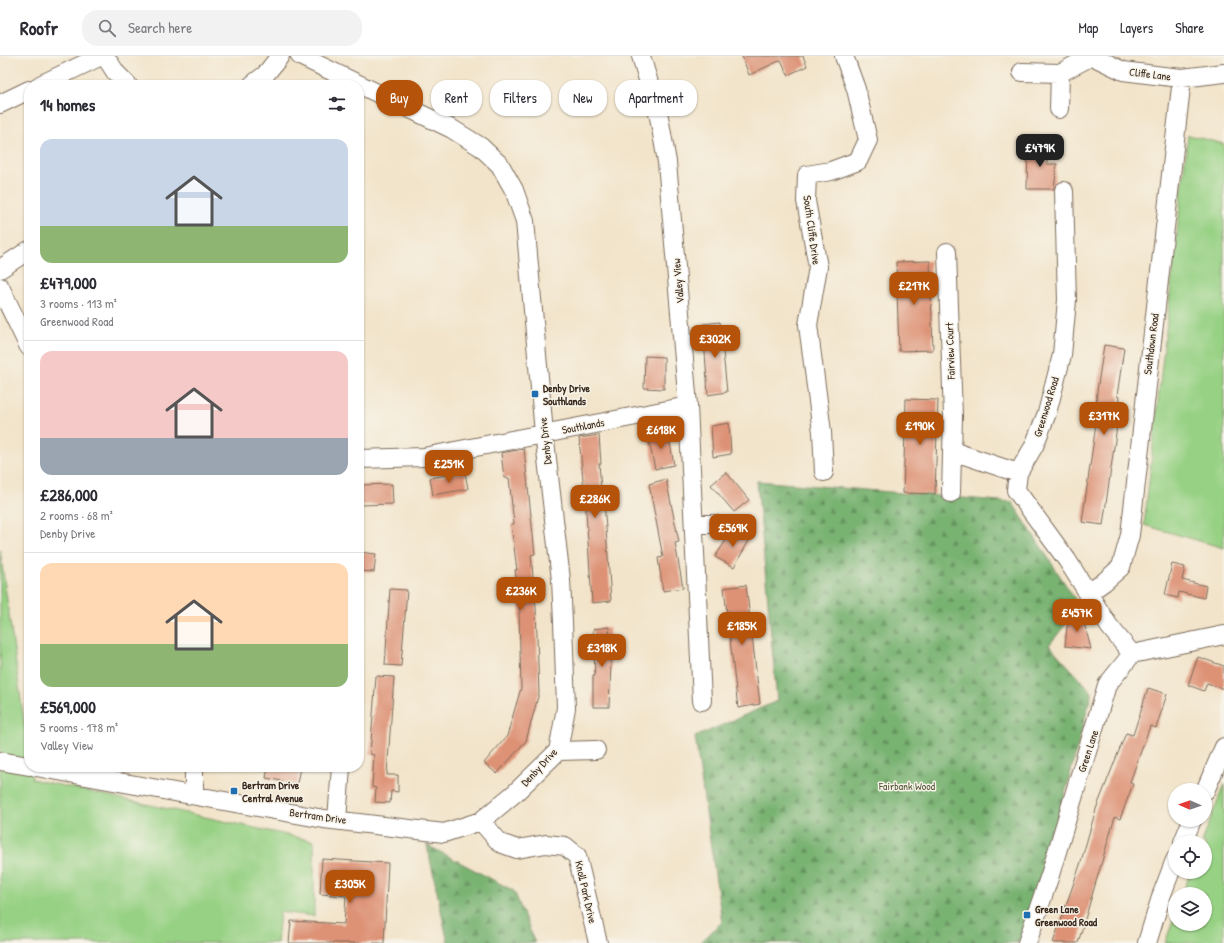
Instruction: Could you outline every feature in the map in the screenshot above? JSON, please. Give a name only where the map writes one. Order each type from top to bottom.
[{"type":"street","points":[[51,80],[102,56]]},
{"type":"street","points":[[105,56],[116,73],[123,80]]},
{"type":"street","points":[[258,80],[265,75],[280,56]]},
{"type":"street","name":"Denby Drive","points":[[300,56],[350,80]]},
{"type":"street","name":"Valley View","points":[[640,56],[659,117],[667,162],[688,406],[702,701]]},
{"type":"street","name":"South Cliffe Drive","points":[[824,472],[822,432],[808,326],[818,267],[806,200],[807,175],[831,171],[858,161],[868,140],[856,89],[844,56]]},
{"type":"street","name":"Cliffe Lane","points":[[1060,74],[1092,56],[1123,71],[1182,78],[1224,73]]},
{"type":"street","points":[[1022,72],[1060,74],[1059,109]]},
{"type":"street","name":"Southdown Road","points":[[1087,594],[1121,567],[1130,535],[1182,78]]},
{"type":"street","name":"Denby Drive","points":[[364,87],[452,129],[481,147],[500,165],[514,190],[525,221],[544,433],[561,580],[566,708],[558,751],[515,793],[481,822]]},
{"type":"street","points":[[0,104],[24,92]]},
{"type":"street","name":"Greenwood Road","points":[[1064,191],[1067,300],[1062,355],[1047,413],[1034,446],[1018,473],[1016,490],[1067,560],[1087,594],[1132,654]]},
{"type":"street","name":"Fairview Court","points":[[947,252],[953,416],[950,493]]},
{"type":"street","points":[[0,269],[24,253]]},
{"type":"street","points":[[0,287],[24,337]]},
{"type":"street","name":"Southlands","points":[[364,459],[424,457],[688,406]]},
{"type":"street","points":[[952,451],[1018,473]]},
{"type":"street","points":[[694,524],[714,524]]},
{"type":"street","points":[[1132,654],[1224,635]]},
{"type":"street","name":"Green Lane","points":[[1027,943],[1050,875],[1107,685],[1132,654]]},
{"type":"street","points":[[1208,783],[1224,747]]},
{"type":"street","points":[[558,751],[596,750]]},
{"type":"street","points":[[0,761],[24,765]]},
{"type":"street","name":"Bertram Drive","points":[[77,772],[324,819],[444,833],[481,822]]},
{"type":"street","points":[[194,772],[194,794]]},
{"type":"street","points":[[337,820],[341,772]]},
{"type":"street","name":"Knoll Park Drive","points":[[481,822],[500,843],[517,849],[546,844],[565,846],[577,856],[598,943]]},
{"type":"street","points":[[1147,943],[1168,878]]},
{"type":"green space","points":[[1188,135],[1224,144],[1224,548],[1144,525]]},
{"type":"green space","name":"Fairbank Wood","points":[[757,481],[1012,502],[1080,607],[1049,645],[1092,692],[1045,869],[1021,943],[700,943],[722,922],[695,737],[777,701]]},
{"type":"green space","points":[[0,550],[24,722],[24,772],[31,772],[32,779],[314,841],[314,916],[280,912],[277,943],[0,943]]},
{"type":"green space","points":[[1224,784],[1224,943],[1165,943],[1169,931],[1212,931],[1212,887],[1185,887],[1188,879],[1212,879],[1212,835],[1205,835],[1208,827],[1212,827],[1212,816]]},
{"type":"green space","points":[[427,845],[514,891],[535,943],[448,943]]},
{"type":"building","points":[[742,56],[803,56],[807,66],[788,75],[781,60],[749,75]]},
{"type":"building","points":[[1028,142],[1047,142],[1047,164],[1057,164],[1054,189],[1027,189]]},
{"type":"building","points":[[930,261],[933,350],[899,351],[896,262]]},
{"type":"building","points":[[720,322],[727,392],[708,395],[703,324]]},
{"type":"building","points":[[1104,345],[1124,348],[1117,396],[1119,397],[1116,433],[1103,525],[1082,522],[1095,431],[1097,391]]},
{"type":"building","points":[[645,356],[664,357],[664,389],[644,388]]},
{"type":"building","points":[[906,399],[938,400],[935,494],[903,493]]},
{"type":"building","points":[[729,423],[731,454],[713,457],[711,426]]},
{"type":"building","points":[[668,432],[674,465],[655,469],[648,436]]},
{"type":"building","points":[[599,435],[601,464],[599,464],[602,500],[604,500],[611,601],[592,603],[586,511],[579,438]]},
{"type":"building","points":[[524,449],[535,554],[531,555],[536,608],[539,693],[526,741],[497,774],[484,763],[507,736],[521,688],[520,613],[515,570],[517,570],[511,524],[514,524],[509,478],[504,478],[501,453]]},
{"type":"building","points":[[465,472],[468,489],[433,495],[430,478]]},
{"type":"building","points":[[726,472],[749,500],[734,512],[711,485]]},
{"type":"building","points":[[666,479],[679,542],[675,543],[683,588],[663,591],[658,558],[663,557],[649,484]]},
{"type":"building","points":[[392,484],[393,504],[364,505],[364,485]]},
{"type":"building","points":[[734,528],[751,537],[734,567],[715,557]]},
{"type":"building","points":[[364,553],[376,554],[374,572],[364,571]]},
{"type":"building","points":[[1172,564],[1185,567],[1182,580],[1206,586],[1204,598],[1179,592],[1178,598],[1165,595]]},
{"type":"building","points":[[746,585],[760,704],[738,708],[724,588]]},
{"type":"building","points":[[390,589],[407,590],[401,666],[385,665]]},
{"type":"building","points":[[1080,607],[1091,649],[1065,646],[1067,627]]},
{"type":"building","points":[[609,627],[611,664],[609,707],[593,707],[593,676],[595,676],[593,629]]},
{"type":"building","points":[[1198,657],[1224,666],[1224,689],[1207,683],[1204,691],[1188,685]]},
{"type":"building","points":[[376,676],[394,677],[387,775],[398,775],[398,792],[391,791],[390,803],[375,802],[376,788],[372,787],[374,755],[370,754]]},
{"type":"building","points":[[1148,688],[1167,694],[1156,728],[1150,726],[1130,782],[1133,784],[1120,819],[1115,817],[1078,943],[1053,943],[1080,865],[1096,809],[1126,733],[1133,735]]},
{"type":"building","points":[[267,772],[299,772],[297,784],[266,778]]},
{"type":"building","points":[[322,859],[388,863],[384,943],[289,943],[291,921],[344,924],[346,896],[320,894]]},
{"type":"place","name":"Denby Drive Southlands","points":[[535,394]]},
{"type":"place","name":"Bertram Drive Central Avenue","points":[[234,791]]},
{"type":"place","name":"Green Lane Greenwood Road","points":[[1027,915]]}]
